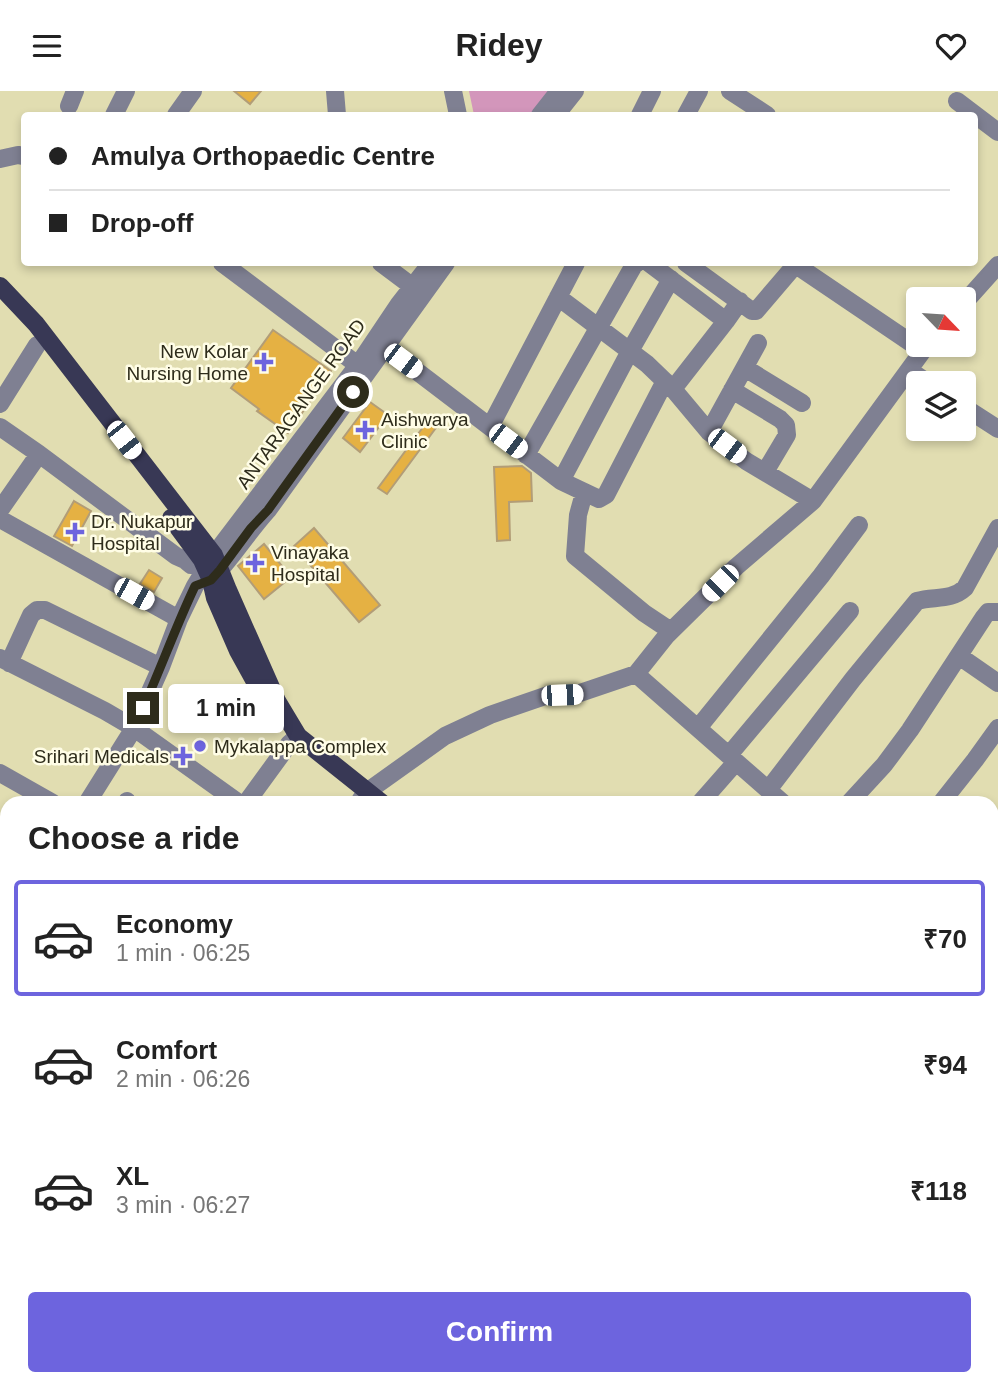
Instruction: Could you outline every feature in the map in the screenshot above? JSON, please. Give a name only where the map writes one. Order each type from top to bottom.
[{"type":"main road","points":[[0,286],[36,324],[208,570]]},
{"type":"main road","points":[[0,300],[90,411],[208,570],[228,590],[293,740],[365,796]]},
{"type":"street","points":[[116,112],[126,91]]},
{"type":"street","points":[[180,112],[193,91]]},
{"type":"street","points":[[335,91],[337,112]]},
{"type":"street","points":[[453,91],[457,112]]},
{"type":"street","points":[[542,112],[559,91]]},
{"type":"street","points":[[558,112],[575,91]]},
{"type":"street","points":[[642,112],[652,91]]},
{"type":"street","points":[[688,112],[699,91]]},
{"type":"street","points":[[730,91],[762,112]]},
{"type":"street","points":[[957,101],[972,112]]},
{"type":"street","points":[[978,117],[998,132]]},
{"type":"street","points":[[0,159],[21,156]]},
{"type":"street","points":[[976,290],[998,265]]},
{"type":"street","points":[[226,266],[363,368]]},
{"type":"street","points":[[385,266],[413,287]]},
{"type":"street","name":"ANTARAGANGE ROAD","points":[[91,796],[134,728],[179,619],[208,570],[363,368],[429,266]]},
{"type":"street","name":"ANTARAGANGE ROAD","points":[[363,368],[385,347],[444,266]]},
{"type":"street","points":[[490,427],[574,266]]},
{"type":"street","points":[[526,454],[633,266]]},
{"type":"street","points":[[653,266],[726,321]]},
{"type":"street","points":[[691,266],[752,311],[755,311],[792,266]]},
{"type":"street","points":[[800,266],[906,336]]},
{"type":"street","points":[[561,481],[671,279]]},
{"type":"street","points":[[558,297],[600,327],[669,385],[709,432],[746,461],[813,501]]},
{"type":"street","points":[[385,347],[561,481],[599,499],[606,495],[669,385],[726,321],[740,301]]},
{"type":"street","points":[[709,432],[758,343]]},
{"type":"street","points":[[0,404],[37,345]]},
{"type":"street","points":[[373,796],[445,736],[490,715],[548,695],[576,694],[636,674],[671,631],[736,567],[813,501],[918,357]]},
{"type":"street","points":[[745,368],[803,403]]},
{"type":"street","points":[[732,390],[786,425],[786,435],[765,472]]},
{"type":"street","points":[[976,415],[998,429]]},
{"type":"street","points":[[0,427],[176,556],[191,565],[208,570]]},
{"type":"street","points":[[0,510],[39,454]]},
{"type":"street","points":[[584,493],[578,515],[575,556],[671,631]]},
{"type":"street","points":[[0,519],[179,619]]},
{"type":"street","points":[[698,727],[859,525]]},
{"type":"street","points":[[768,790],[916,601],[957,596],[965,588],[998,528]]},
{"type":"street","points":[[161,667],[45,610],[37,610],[31,615],[4,661],[134,728],[229,796]]},
{"type":"street","points":[[705,796],[850,611]]},
{"type":"street","points":[[855,796],[884,765],[910,730],[984,617],[988,612],[998,612]]},
{"type":"street","points":[[958,656],[998,683]]},
{"type":"street","points":[[636,674],[775,796]]},
{"type":"street","points":[[948,796],[998,728]]},
{"type":"street","points":[[251,796],[293,740]]},
{"type":"street","points":[[0,773],[29,796]]},
{"type":"shaded area","points":[[469,91],[549,91],[533,112],[473,112]]},
{"type":"building","points":[[234,91],[261,91],[250,104]]},
{"type":"building","points":[[273,330],[331,371],[288,433],[231,388]]},
{"type":"building","points":[[370,402],[388,415],[360,452],[343,438]]},
{"type":"building","points":[[432,415],[441,421],[387,494],[378,488]]},
{"type":"building","points":[[522,466],[531,473],[532,501],[509,502],[510,540],[497,541],[494,467]]},
{"type":"building","points":[[74,501],[91,511],[72,546],[54,536]]},
{"type":"building","points":[[314,528],[380,605],[359,622],[294,546]]},
{"type":"building","points":[[264,544],[291,577],[264,599],[238,566]]},
{"type":"building","points":[[149,570],[162,578],[154,592],[140,584]]},
{"type":"place","name":"New Kolar Nursing Home","points":[[264,362]]},
{"type":"place","name":"Aishwarya Clinic","points":[[365,430]]},
{"type":"place","name":"Dr. Nukapur Hospital","points":[[75,532]]},
{"type":"place","name":"Vinayaka Hospital","points":[[255,563]]},
{"type":"place","name":"Mykalappa Complex","points":[[200,746]]},
{"type":"place","name":"Srihari Medicals","points":[[183,756]]},
{"type":"route","points":[[143,708],[195,586],[211,580],[220,570],[268,510],[353,392]]}]
